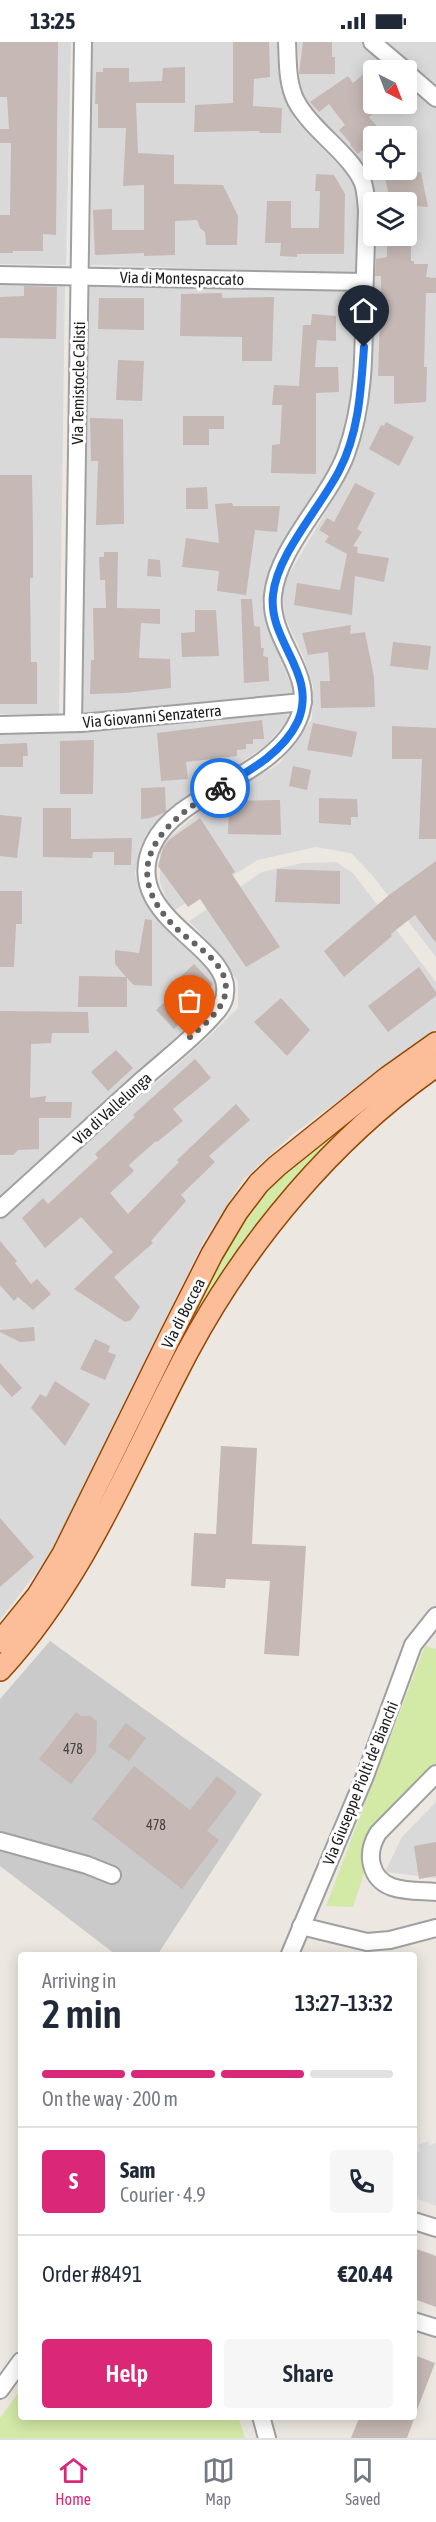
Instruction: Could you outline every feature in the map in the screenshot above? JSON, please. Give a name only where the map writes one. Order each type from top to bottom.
[{"type":"main road","name":"Via di Boccea","points":[[0,1642],[33,1601],[63,1554],[212,1254],[241,1206],[277,1166],[388,1077],[436,1043]]},
{"type":"main road","name":"Via di Boccea","points":[[0,1670],[37,1625],[72,1575],[193,1341],[243,1262],[326,1161],[384,1108],[436,1066]]},
{"type":"street","name":"Via Temistocle Calisti","points":[[73,723],[83,42]]},
{"type":"street","points":[[287,42],[290,84],[295,99],[312,123],[355,171],[363,184],[367,210],[359,410],[352,438],[337,475],[285,558],[273,595],[273,610],[278,628],[302,681],[303,702]]},
{"type":"street","points":[[372,42],[393,60]]},
{"type":"street","points":[[417,81],[436,98]]},
{"type":"street","name":"Via di Montespaccato","points":[[0,274],[364,282]]},
{"type":"street","name":"Via Giovanni Senzaterra","points":[[0,725],[73,723],[303,702]]},
{"type":"street","name":"Via di Vallelunga","points":[[0,1209],[190,1037],[221,1005],[226,992],[223,975],[208,955],[177,929],[162,911],[150,887],[149,855],[160,833],[179,816],[275,751],[293,729],[303,702]]},
{"type":"street","name":"Via Giuseppe Piolti de' Bianchi","points":[[291,1952],[365,1776],[410,1652],[433,1625]]},
{"type":"street","points":[[436,1774],[378,1833],[371,1857],[376,1877],[384,1884],[393,1888],[436,1892]]},
{"type":"street","points":[[0,1841],[87,1865],[112,1875]]},
{"type":"street","points":[[301,1926],[361,1941],[375,1942],[436,1928]]},
{"type":"street","points":[[417,2222],[436,2228]]},
{"type":"street","points":[[417,2322],[436,2328]]},
{"type":"street","points":[[0,2390],[18,2365]]},
{"type":"street","points":[[262,2420],[267,2438]]},
{"type":"shaded area","points":[[0,42],[71,42],[66,265],[0,264]]},
{"type":"shaded area","points":[[92,42],[279,42],[283,85],[295,120],[352,179],[359,200],[356,273],[90,265]]},
{"type":"shaded area","points":[[297,42],[369,42],[390,60],[363,60],[363,114],[417,114],[417,84],[436,102],[436,957],[372,875],[351,853],[316,847],[258,860],[171,912],[160,882],[160,846],[204,808],[279,764],[312,719],[313,686],[303,656],[284,615],[282,586],[343,483],[368,412],[376,246],[417,246],[417,192],[372,192],[367,180],[417,180],[417,126],[363,126],[363,174],[301,93]]},
{"type":"shaded area","points":[[385,42],[436,42],[436,85],[417,69],[417,60],[406,60]]},
{"type":"shaded area","points":[[85,284],[354,291],[353,398],[348,422],[331,466],[271,563],[262,604],[272,638],[296,697],[83,714]]},
{"type":"shaded area","points":[[0,285],[65,285],[59,714],[0,714]]},
{"type":"shaded area","points":[[286,713],[289,719],[264,747],[175,806],[146,835],[140,847],[135,873],[138,887],[153,912],[214,974],[219,985],[215,1002],[0,1195],[0,735]]},
{"type":"shaded area","points":[[336,862],[353,873],[436,982],[436,1029],[292,1135],[244,1179],[204,1241],[47,1559],[0,1620],[0,1220],[205,1040],[238,1008],[238,982],[221,955],[189,921],[262,872],[302,863]]},
{"type":"shaded area","points":[[50,1641],[262,1794],[159,1952],[112,1952],[0,1866],[0,1699]]},
{"type":"shaded area","points":[[436,1802],[436,1878],[385,1872],[402,1837]]},
{"type":"shaded area","points":[[428,2141],[430,2145],[436,2143],[436,2206],[417,2198],[417,2152],[420,2151],[418,2145]]},
{"type":"green space","points":[[344,1124],[347,1129],[171,1362],[230,1241],[247,1216],[276,1182]]},
{"type":"green space","points":[[425,1646],[436,1649],[436,1766],[400,1797],[379,1828],[353,1907],[326,1906]]},
{"type":"green space","points":[[18,2393],[18,2420],[239,2420],[245,2438],[0,2438],[0,2418]]},
{"type":"building","points":[[0,42],[58,42],[56,235],[43,234],[43,251],[0,253],[0,215],[10,215],[11,143],[0,143],[0,129],[9,129],[7,97],[0,97]]},
{"type":"building","points":[[233,42],[269,42],[270,77],[254,79],[253,106],[282,108],[281,133],[194,132],[195,105],[233,103]]},
{"type":"building","points":[[303,42],[332,42],[335,74],[299,74]]},
{"type":"building","points":[[185,67],[185,103],[136,103],[138,153],[174,155],[174,184],[223,185],[238,216],[237,245],[206,245],[205,232],[200,228],[197,220],[175,221],[175,255],[144,256],[144,253],[95,255],[93,210],[112,209],[112,230],[144,230],[144,185],[123,186],[126,128],[98,128],[98,104],[95,104],[96,72],[103,72],[103,68],[129,68],[129,82],[162,81],[163,68]]},
{"type":"building","points":[[363,74],[363,114],[373,114],[369,117],[377,126],[363,126],[363,151],[358,154],[339,130],[345,125],[329,104],[319,112],[310,102],[348,76],[353,83]]},
{"type":"building","points":[[421,172],[428,207],[417,206],[417,192],[388,192],[385,180],[417,180],[417,173]]},
{"type":"building","points":[[316,174],[334,175],[345,194],[344,254],[280,256],[281,243],[265,243],[267,201],[291,201],[291,228],[319,228],[320,191],[315,191]]},
{"type":"building","points":[[387,246],[411,246],[411,261],[414,261],[414,264],[428,264],[426,277],[436,278],[436,293],[426,293],[424,367],[427,367],[426,402],[394,404],[394,376],[378,376],[381,276],[375,276],[376,259],[387,257]]},
{"type":"building","points":[[24,286],[57,287],[56,339],[0,338],[0,297],[24,296]]},
{"type":"building","points":[[222,293],[222,298],[274,297],[272,361],[242,361],[242,337],[180,336],[181,294]]},
{"type":"building","points":[[99,298],[144,298],[144,330],[98,329]]},
{"type":"building","points":[[312,314],[336,316],[336,341],[317,340],[315,367],[338,367],[339,392],[316,393],[316,474],[271,473],[272,445],[280,444],[282,405],[272,405],[274,385],[299,386],[303,325],[311,325]]},
{"type":"building","points":[[118,360],[144,361],[142,401],[116,400]]},
{"type":"building","points":[[183,416],[224,416],[224,429],[209,429],[209,445],[183,445]]},
{"type":"building","points":[[90,418],[123,419],[124,524],[96,525],[98,461],[91,461]]},
{"type":"building","points":[[386,422],[414,437],[399,466],[369,449],[381,425],[384,426]]},
{"type":"building","points":[[0,475],[32,475],[31,662],[37,662],[37,704],[0,704]]},
{"type":"building","points":[[355,483],[375,493],[357,529],[362,532],[353,546],[358,547],[357,553],[389,558],[384,582],[355,576],[352,615],[294,605],[297,583],[340,590],[347,554],[325,542],[329,536],[319,530],[327,518],[334,522]]},
{"type":"building","points":[[207,487],[208,509],[186,509],[186,488]]},
{"type":"building","points":[[232,503],[233,506],[280,506],[277,532],[255,530],[246,595],[217,591],[219,571],[182,567],[186,538],[219,543],[215,504]]},
{"type":"building","points":[[104,552],[118,552],[117,608],[160,609],[160,624],[141,623],[139,658],[170,659],[171,688],[90,694],[91,660],[94,660],[93,608],[106,608],[105,580],[100,580],[99,557],[104,557]]},
{"type":"building","points":[[148,559],[160,560],[161,577],[147,576]]},
{"type":"building","points":[[241,599],[252,599],[254,626],[260,627],[261,648],[264,648],[263,656],[268,657],[269,681],[244,683]]},
{"type":"building","points":[[195,610],[216,610],[219,656],[182,657],[181,633],[195,632]]},
{"type":"building","points":[[351,625],[350,634],[365,632],[374,677],[375,707],[321,708],[320,681],[330,681],[328,652],[308,655],[302,633]]},
{"type":"building","points":[[393,642],[431,646],[428,670],[390,666]]},
{"type":"building","points":[[262,720],[264,739],[253,739],[253,744],[246,744],[246,749],[237,750],[237,756],[186,762],[188,779],[161,781],[157,733]]},
{"type":"building","points":[[313,723],[357,732],[352,757],[307,750]]},
{"type":"building","points":[[392,726],[436,728],[436,839],[419,839],[422,759],[392,759]]},
{"type":"building","points":[[94,740],[93,794],[60,794],[60,741]]},
{"type":"building","points":[[27,743],[28,756],[23,756],[23,767],[0,767],[0,744]]},
{"type":"building","points":[[293,766],[311,770],[307,790],[289,786]]},
{"type":"building","points":[[165,787],[166,812],[141,819],[141,788]]},
{"type":"building","points":[[319,798],[357,799],[358,817],[351,817],[351,825],[319,823]]},
{"type":"building","points":[[280,800],[281,835],[228,834],[229,801]]},
{"type":"building","points":[[43,808],[71,808],[71,839],[132,838],[131,865],[114,865],[114,852],[93,852],[92,858],[43,857]]},
{"type":"building","points":[[0,815],[22,817],[17,858],[0,856]]},
{"type":"building","points":[[200,818],[235,872],[232,874],[280,947],[246,967],[200,899],[188,907],[158,866],[163,848],[169,840]]},
{"type":"building","points":[[436,861],[436,943],[415,915],[344,977],[324,951],[389,895]]},
{"type":"building","points":[[277,869],[340,871],[340,904],[275,902]]},
{"type":"building","points":[[0,891],[22,891],[22,924],[16,924],[14,967],[0,967]]},
{"type":"building","points":[[145,919],[152,920],[152,986],[134,985],[127,978],[127,1007],[78,1007],[79,976],[126,977],[115,964],[115,950],[139,953]]},
{"type":"building","points":[[194,964],[213,984],[206,992],[210,996],[174,1029],[156,1010],[181,987],[170,987]]},
{"type":"building","points":[[419,967],[436,992],[436,996],[388,1032],[368,1006]]},
{"type":"building","points":[[281,998],[310,1030],[287,1056],[254,1022]]},
{"type":"building","points":[[0,1011],[88,1012],[89,1033],[52,1033],[51,1043],[31,1044],[30,1098],[46,1096],[45,1102],[72,1102],[71,1118],[39,1118],[39,1149],[18,1150],[13,1155],[0,1155]]},
{"type":"building","points":[[116,1050],[133,1068],[108,1091],[91,1072]]},
{"type":"building","points":[[195,1059],[211,1078],[173,1109],[183,1121],[129,1165],[134,1171],[110,1193],[128,1214],[179,1162],[177,1160],[236,1104],[250,1120],[209,1156],[215,1162],[181,1195],[186,1201],[151,1241],[153,1243],[114,1277],[140,1307],[131,1320],[125,1322],[74,1289],[113,1252],[81,1217],[45,1248],[22,1218],[43,1198],[48,1204],[98,1158],[95,1154],[135,1117],[133,1115]]},
{"type":"building","points":[[0,1241],[17,1261],[15,1263],[31,1284],[37,1279],[51,1294],[33,1310],[18,1297],[14,1301],[0,1285]]},
{"type":"building","points":[[34,1327],[35,1341],[20,1342],[0,1332],[0,1330]]},
{"type":"building","points":[[95,1339],[110,1346],[108,1352],[116,1355],[105,1380],[80,1369]]},
{"type":"building","points":[[0,1363],[22,1388],[12,1397],[0,1384]]},
{"type":"building","points":[[55,1381],[90,1404],[65,1446],[31,1408],[40,1394],[46,1397]]},
{"type":"building","points":[[221,1446],[257,1448],[252,1544],[306,1546],[299,1656],[264,1654],[270,1581],[226,1579],[225,1588],[191,1586],[194,1533],[216,1534]]},
{"type":"building","points":[[0,1518],[34,1557],[0,1587]]},
{"type":"building","points":[[76,1712],[81,1716],[90,1716],[97,1721],[96,1752],[71,1784],[39,1759]]},
{"type":"building","points":[[126,1723],[146,1738],[129,1761],[108,1746]]},
{"type":"building","points":[[134,1766],[190,1810],[217,1776],[237,1792],[207,1831],[219,1840],[182,1889],[92,1819]]},
{"type":"building","points":[[436,1842],[436,1876],[419,1879],[414,1846]]},
{"type":"building","points":[[417,2249],[436,2256],[436,2307],[417,2300]]},
{"type":"building","points":[[417,2356],[435,2363],[417,2410]]},
{"type":"building","points":[[358,2420],[414,2420],[407,2438],[351,2438]]},
{"type":"way so far","points":[[190,1037],[218,1010],[225,997],[225,980],[212,959],[177,929],[162,911],[150,887],[148,862],[155,841],[166,827],[220,788]]},
{"type":"route","points":[[220,788],[262,762],[275,751],[293,729],[302,708],[303,686],[278,628],[273,610],[273,595],[276,580],[288,552],[326,495],[345,458],[359,410],[364,347]]}]
